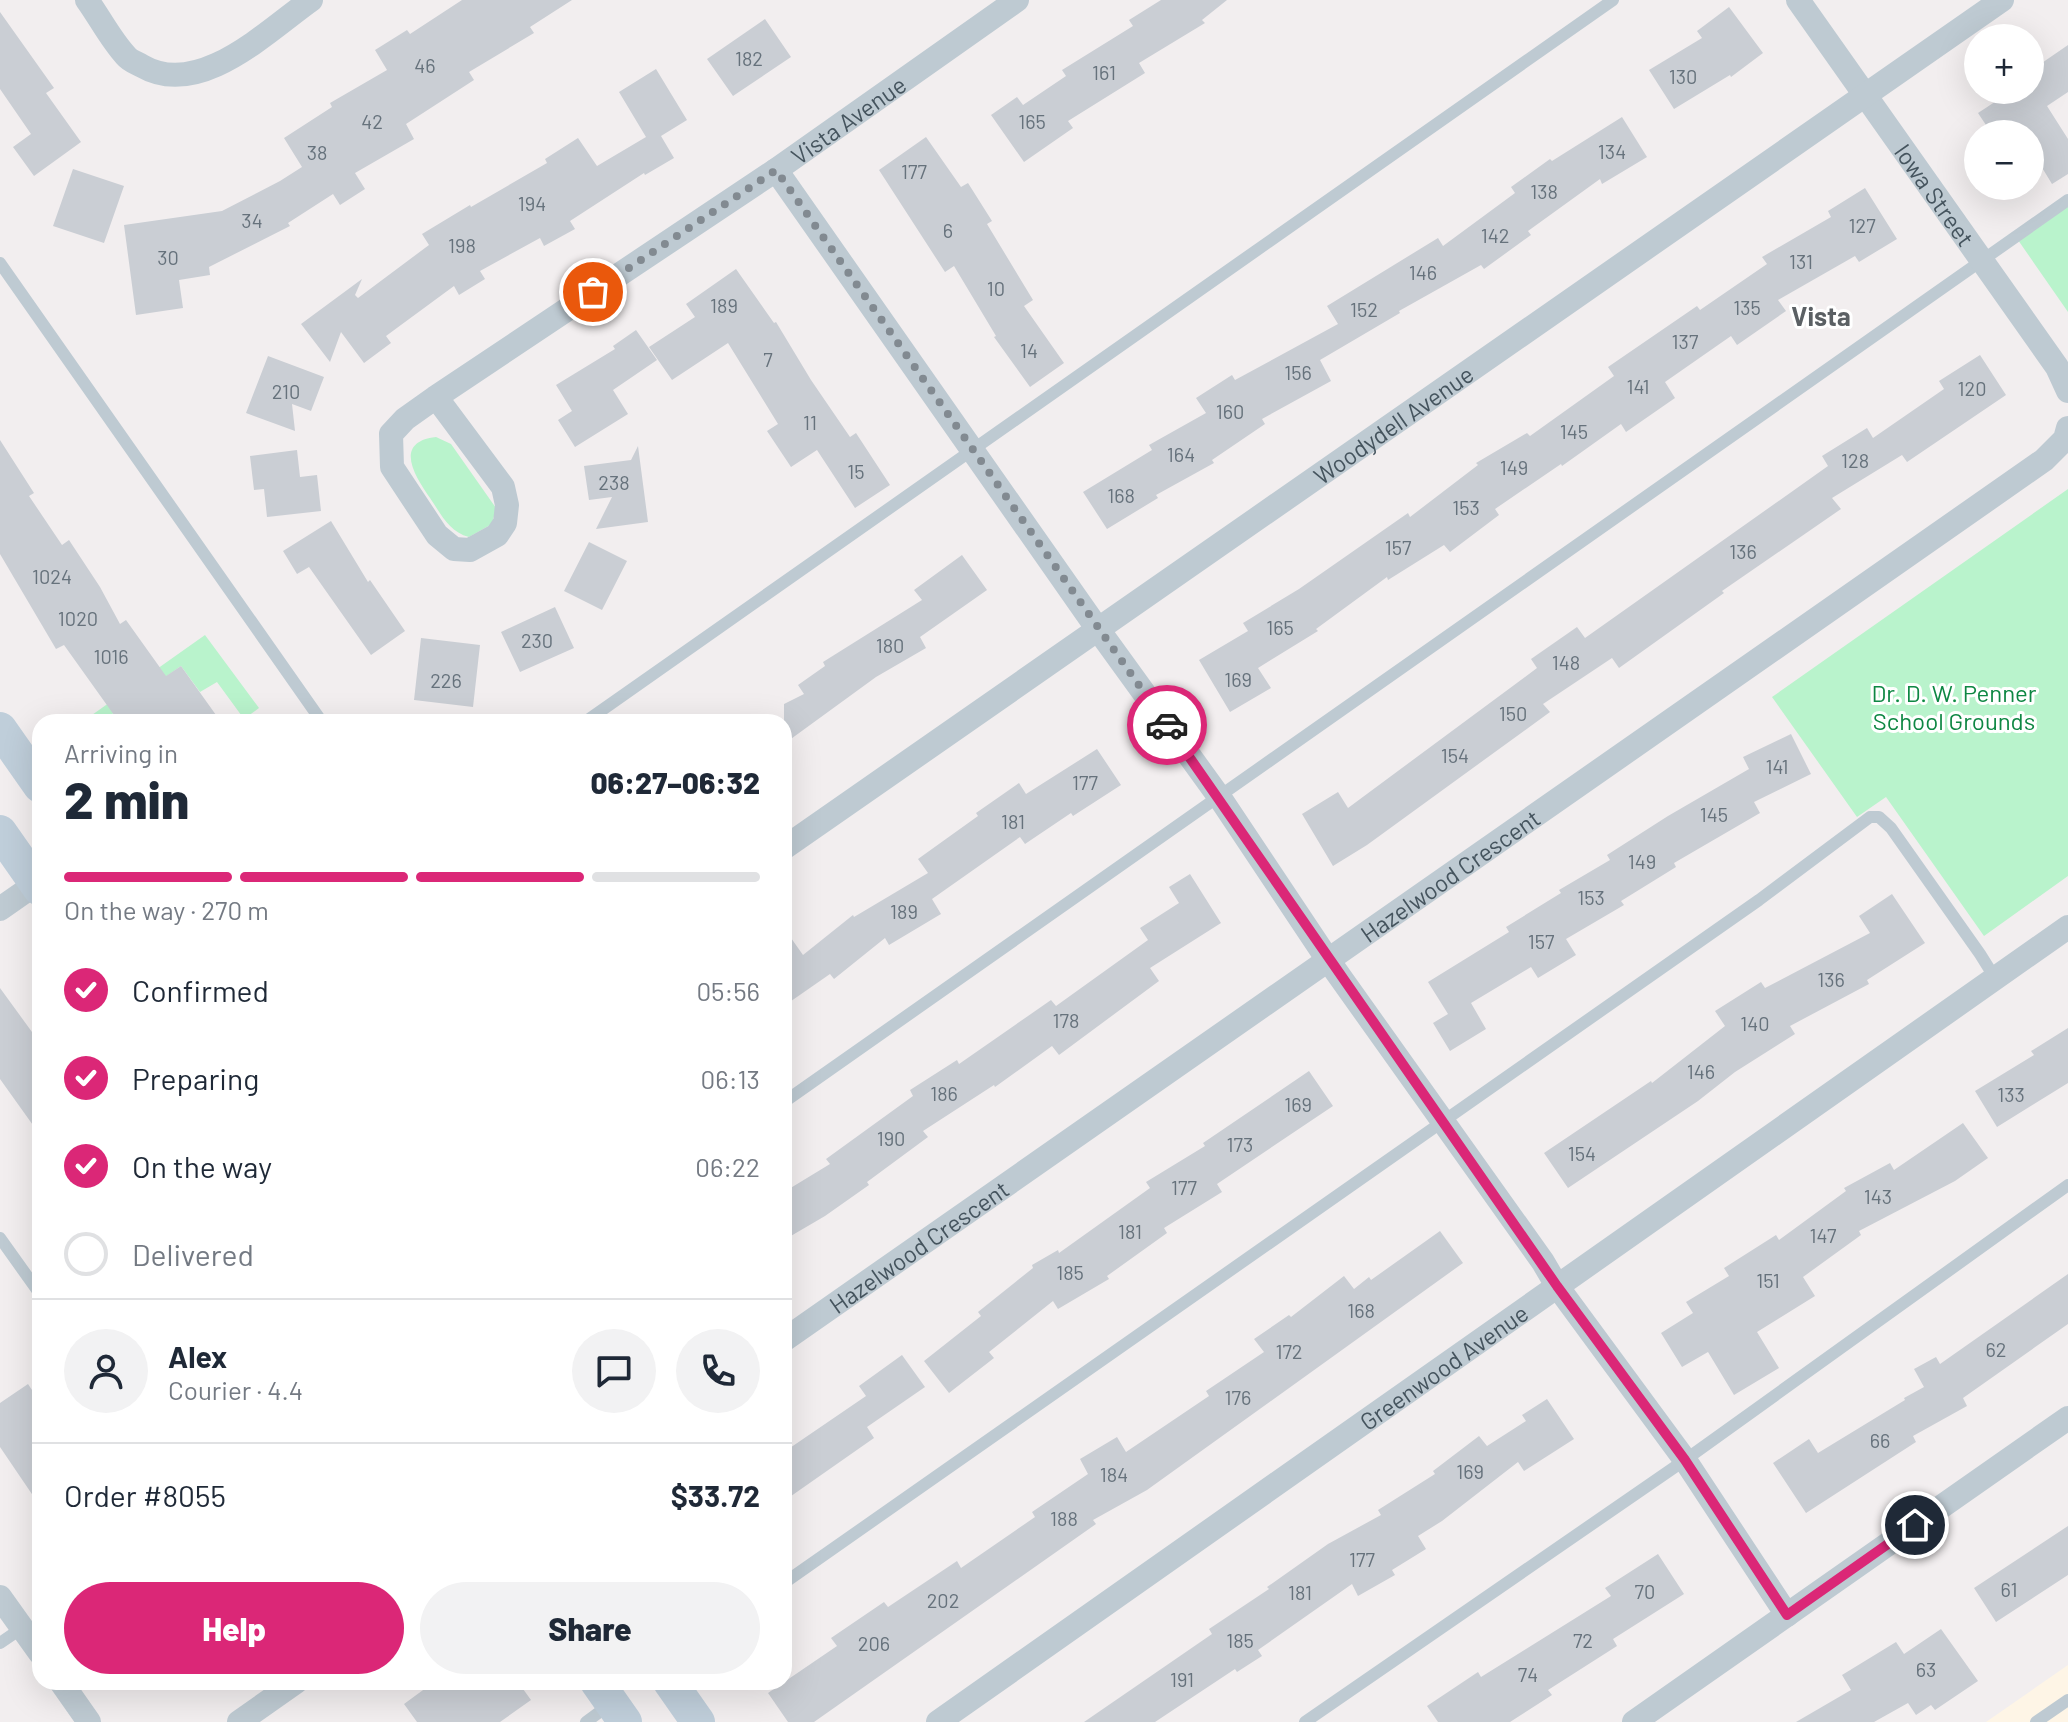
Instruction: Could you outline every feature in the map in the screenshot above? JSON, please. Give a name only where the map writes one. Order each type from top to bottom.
[{"type":"main road","points":[[0,729],[32,775]]},
{"type":"main road","points":[[0,832],[32,875]]},
{"type":"main road","points":[[676,1690],[698,1722]]},
{"type":"street","points":[[87,0],[128,58],[154,73],[171,77],[195,74],[219,65],[311,0]]},
{"type":"street","name":"Vista Avenue","points":[[436,397],[503,487],[507,505],[505,523],[497,535],[470,550],[454,549],[437,535],[392,467],[391,434],[405,419],[436,397],[776,170],[1017,0]]},
{"type":"street","name":"Iowa Street","points":[[1798,0],[2057,367],[2068,391]]},
{"type":"street","name":"Woodydell Avenue","points":[[792,842],[2002,0]]},
{"type":"street","points":[[776,170],[1220,798],[1328,960],[1557,1286],[1685,1460],[1787,1615]]},
{"type":"street","name":"Hazelwood Crescent","points":[[792,1334],[2044,460],[2065,439],[2068,428]]},
{"type":"street","points":[[0,909],[32,889]]},
{"type":"street","name":"Greenwood Avenue","points":[[938,1722],[2068,927]]},
{"type":"street","points":[[1634,1722],[2068,1418]]},
{"type":"street","points":[[0,1597],[32,1642]]},
{"type":"street","points":[[67,1690],[89,1722]]},
{"type":"street","points":[[239,1722],[285,1690]]},
{"type":"lane","points":[[596,714],[1613,0]]},
{"type":"lane","points":[[792,1096],[2068,200]]},
{"type":"lane","points":[[0,263],[316,714]]},
{"type":"lane","points":[[792,1577],[1759,900],[1870,817],[1879,817],[1891,828],[1995,978]]},
{"type":"lane","points":[[1305,1722],[1685,1460],[2068,1185]]},
{"type":"lane","points":[[0,1238],[32,1283]]},
{"type":"lane","points":[[0,1643],[22,1628]]},
{"type":"lane","points":[[2036,1722],[2068,1700]]},
{"type":"shaded area","points":[[2068,1665],[2068,1722],[1986,1722]]},
{"type":"green space","points":[[2068,205],[2068,312],[2018,240]]},
{"type":"green space","points":[[436,437],[451,444],[496,508],[492,524],[469,537],[446,522],[424,490],[411,462],[415,446]]},
{"type":"green space","name":"Dr. D. W. Penner School Grounds","points":[[2068,489],[2068,876],[1984,936],[1886,797],[1857,817],[1772,697]]},
{"type":"green space","points":[[205,635],[259,708],[251,714],[240,714],[217,682],[200,692],[181,666],[112,714],[93,714]]},
{"type":"building","points":[[462,0],[572,0],[530,27],[534,33],[469,72],[474,80],[406,124],[414,139],[355,173],[365,189],[340,205],[333,194],[288,223],[290,226],[209,267],[210,275],[179,280],[183,308],[136,315],[124,225],[222,211],[302,167],[284,138],[332,107],[330,103],[387,70],[375,50],[407,30],[410,34]]},
{"type":"building","points":[[1161,0],[1227,0],[1202,20],[1205,23],[1139,63],[1145,73],[1068,121],[1073,128],[1024,162],[991,115],[1017,97],[1023,105],[1066,76],[1062,70],[1133,26],[1129,20]]},
{"type":"building","points":[[1729,7],[1763,53],[1731,77],[1674,109],[1649,70],[1702,38],[1697,31]]},
{"type":"building","points":[[0,12],[54,88],[46,93],[81,142],[34,176],[13,147],[31,134],[0,89]]},
{"type":"building","points":[[765,19],[791,57],[733,96],[707,59]]},
{"type":"building","points":[[2068,45],[2068,92],[2047,106],[2068,139],[2068,174],[2052,184],[2044,171],[2044,120],[1983,120],[1978,113],[1992,104],[2044,104],[2044,61]]},
{"type":"building","points":[[656,69],[687,120],[661,136],[674,158],[644,173],[570,221],[575,229],[544,246],[540,238],[480,271],[485,279],[459,295],[454,286],[386,336],[391,343],[364,363],[341,332],[330,362],[301,324],[362,279],[355,295],[358,298],[429,245],[422,234],[547,163],[545,159],[578,138],[597,166],[646,137],[619,92]]},
{"type":"building","points":[[1622,117],[1647,157],[1602,184],[1600,179],[1528,231],[1531,235],[1484,269],[1481,265],[1320,360],[1331,381],[1262,419],[1265,424],[1212,460],[1214,463],[1156,495],[1158,498],[1107,529],[1083,492],[1152,450],[1149,445],[1206,413],[1196,398],[1232,375],[1235,380],[1338,324],[1327,306],[1438,238],[1443,246],[1515,193],[1511,187],[1550,159],[1552,161]]},
{"type":"building","points":[[926,137],[961,187],[968,183],[992,221],[987,224],[1033,300],[1024,306],[1064,363],[1030,387],[994,337],[954,266],[945,272],[879,170]]},
{"type":"building","points":[[73,169],[124,186],[104,243],[53,226]]},
{"type":"building","points":[[1865,188],[1897,239],[1859,262],[1855,256],[1778,300],[1786,311],[1737,345],[1731,336],[1665,382],[1675,398],[1626,432],[1621,424],[1495,509],[1499,515],[1450,552],[1444,545],[1388,580],[1387,577],[1316,629],[1318,631],[1258,668],[1271,688],[1230,712],[1199,660],[1248,631],[1243,623],[1299,589],[1408,513],[1410,517],[1478,465],[1476,463],[1527,433],[1530,436],[1614,376],[1608,367],[1697,306],[1700,310],[1767,264],[1762,257],[1831,217],[1828,211]]},
{"type":"building","points":[[736,269],[776,322],[850,437],[856,433],[890,485],[855,508],[817,450],[791,467],[767,431],[778,424],[728,343],[672,380],[649,347],[695,317],[686,304]]},
{"type":"building","points":[[636,330],[657,360],[613,390],[628,414],[575,447],[558,420],[572,411],[556,385],[615,349],[613,346]]},
{"type":"building","points":[[1980,355],[2006,395],[1907,462],[1902,455],[1832,498],[1841,509],[1722,591],[1724,593],[1619,668],[1612,658],[1543,704],[1550,712],[1367,845],[1333,866],[1302,814],[1338,792],[1348,808],[1537,668],[1531,659],[1577,627],[1585,638],[1828,466],[1822,456],[1867,428],[1873,438],[1944,389],[1939,381]]},
{"type":"building","points":[[268,356],[324,377],[311,411],[292,404],[295,431],[246,413]]},
{"type":"building","points":[[0,440],[34,493],[29,496],[62,545],[69,540],[120,624],[126,620],[166,676],[181,666],[215,714],[113,714],[64,645],[56,649],[0,554]]},
{"type":"building","points":[[638,446],[648,522],[596,529],[612,497],[589,500],[584,466],[631,460]]},
{"type":"building","points":[[297,450],[300,477],[317,475],[321,511],[267,517],[264,489],[254,490],[250,456]]},
{"type":"building","points":[[331,521],[368,582],[370,580],[405,631],[371,655],[309,567],[297,574],[283,551]]},
{"type":"building","points":[[589,542],[627,561],[602,610],[564,591]]},
{"type":"building","points":[[962,555],[987,590],[920,637],[926,648],[876,677],[792,738],[792,714],[784,714],[784,704],[804,694],[798,685],[825,666],[823,662],[922,600],[914,590]]},
{"type":"building","points":[[555,607],[574,648],[520,672],[501,632]]},
{"type":"building","points":[[421,638],[480,645],[473,707],[414,700]]},
{"type":"building","points":[[1791,734],[1811,774],[1754,802],[1760,813],[1674,863],[1676,867],[1621,901],[1624,905],[1566,939],[1576,955],[1538,978],[1531,967],[1471,1003],[1486,1029],[1450,1051],[1433,1023],[1448,1014],[1428,982],[1509,932],[1506,927],[1561,893],[1559,890],[1610,860],[1607,855],[1749,769],[1743,757]]},
{"type":"building","points":[[1097,749],[1121,785],[1025,844],[1020,837],[932,899],[941,914],[889,945],[885,938],[834,979],[830,974],[792,1000],[792,939],[803,955],[853,915],[928,873],[918,859],[978,816],[976,813],[1019,783],[1026,794]]},
{"type":"building","points":[[1190,874],[1221,923],[1150,968],[1159,981],[1059,1055],[1052,1046],[995,1087],[923,1131],[928,1137],[867,1182],[869,1185],[792,1235],[792,1187],[830,1164],[826,1159],[913,1096],[910,1090],[957,1060],[959,1064],[1051,1000],[1056,1006],[1148,940],[1140,928],[1179,903],[1169,887]]},
{"type":"building","points":[[1892,894],[1925,943],[1867,980],[1869,984],[1790,1026],[1795,1034],[1568,1188],[1544,1153],[1652,1083],[1725,1026],[1715,1011],[1761,982],[1765,988],[1870,933],[1859,916]]},
{"type":"building","points":[[0,988],[32,1032],[32,1124],[0,1079]]},
{"type":"building","points":[[2068,1028],[2068,1083],[1997,1127],[1975,1091],[2034,1055],[2031,1051]]},
{"type":"building","points":[[1309,1071],[1333,1106],[1217,1184],[1222,1192],[1164,1228],[1167,1233],[1107,1276],[1109,1279],[1058,1309],[1053,1301],[989,1352],[994,1358],[949,1393],[924,1361],[981,1316],[978,1312],[1033,1268],[1032,1265],[1058,1250],[1059,1253],[1150,1188],[1146,1182],[1205,1146],[1203,1143]]},
{"type":"building","points":[[1963,1123],[1988,1158],[1955,1181],[1859,1231],[1861,1235],[1803,1277],[1815,1296],[1757,1332],[1779,1368],[1734,1395],[1708,1352],[1682,1367],[1661,1333],[1693,1313],[1686,1302],[1729,1276],[1724,1268],[1776,1235],[1779,1240],[1846,1191],[1844,1188],[1890,1163],[1894,1170]]},
{"type":"building","points":[[1440,1231],[1463,1263],[1147,1490],[1093,1520],[1096,1524],[814,1722],[788,1722],[768,1693],[772,1690],[792,1690],[792,1677],[837,1646],[831,1638],[884,1602],[888,1607],[957,1561],[961,1568],[1035,1517],[1032,1512],[1088,1474],[1080,1459],[1117,1437],[1126,1452],[1209,1396],[1206,1391],[1264,1352],[1254,1339],[1289,1315],[1291,1317],[1344,1276],[1354,1289],[1369,1277],[1371,1280]]},
{"type":"building","points":[[2068,1274],[2068,1324],[1963,1398],[1967,1406],[1913,1436],[1916,1442],[1806,1513],[1773,1463],[1809,1439],[1818,1453],[1905,1400],[1924,1387],[1914,1369],[1936,1357],[1940,1364]]},
{"type":"building","points":[[902,1355],[925,1387],[867,1427],[874,1438],[792,1495],[792,1447],[866,1396],[859,1386]]},
{"type":"building","points":[[28,1384],[32,1390],[32,1494],[0,1447],[0,1403]]},
{"type":"building","points":[[1547,1399],[1574,1439],[1524,1471],[1518,1462],[1418,1536],[1426,1549],[1392,1570],[1395,1575],[1358,1596],[1352,1584],[1258,1650],[1262,1656],[1237,1672],[1235,1669],[1155,1722],[1084,1722],[1212,1634],[1209,1629],[1328,1544],[1381,1515],[1378,1510],[1435,1474],[1433,1471],[1479,1436],[1487,1446],[1526,1421],[1522,1415]]},
{"type":"building","points":[[2068,1526],[2068,1575],[1996,1622],[1974,1588]]},
{"type":"building","points":[[1658,1554],[1684,1594],[1613,1639],[1617,1646],[1548,1690],[1552,1695],[1510,1722],[1438,1722],[1427,1706],[1478,1672],[1481,1677],[1611,1596],[1605,1588]]},
{"type":"building","points":[[1941,1629],[1978,1681],[1935,1710],[1931,1705],[1916,1715],[1908,1703],[1874,1722],[1796,1722],[1851,1690],[1842,1675],[1896,1642],[1904,1654]]},
{"type":"building","points":[[423,1690],[524,1690],[531,1700],[500,1722],[417,1722],[404,1704]]},
{"type":"way so far","points":[[593,292],[776,170],[1167,725]]},
{"type":"district","name":"Vista","points":[[1821,315]]},
{"type":"route","points":[[1167,725],[1557,1286],[1685,1460],[1787,1615],[1915,1525]]}]
